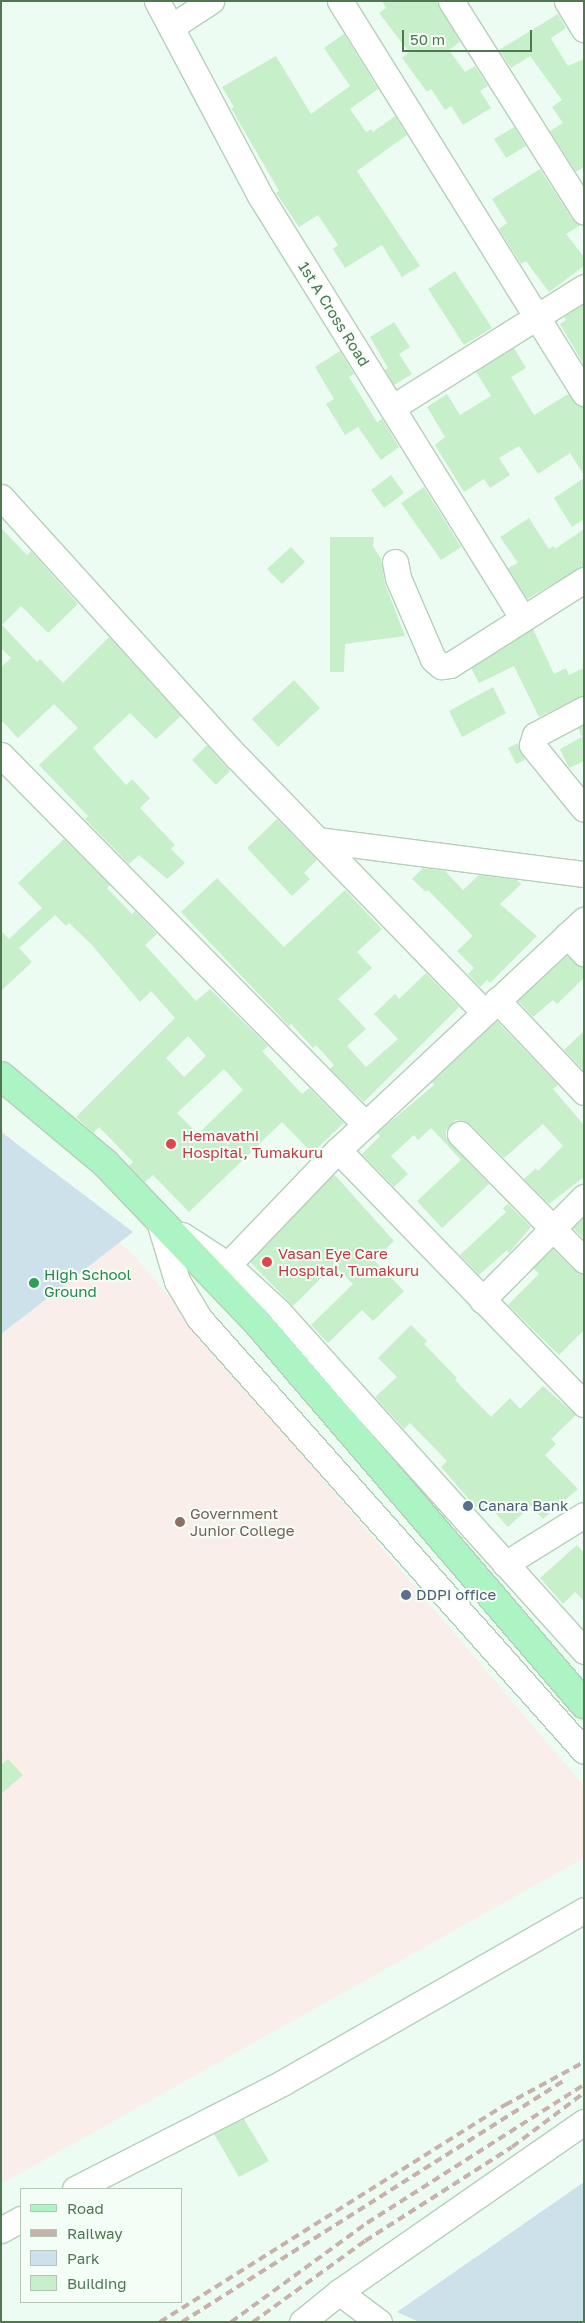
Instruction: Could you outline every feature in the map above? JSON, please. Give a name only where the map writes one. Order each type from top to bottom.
[{"type":"main road","points":[[1,1076],[104,1163],[158,1218],[221,1272],[419,1510],[584,1704]]},
{"type":"street","name":"1st A Cross Road","points":[[157,1],[258,194],[393,407],[523,620]]},
{"type":"street","points":[[171,27],[211,1]]},
{"type":"street","points":[[340,1],[584,393]]},
{"type":"street","points":[[451,1],[584,211]]},
{"type":"street","points":[[567,1],[584,29]]},
{"type":"street","points":[[393,407],[584,288]]},
{"type":"street","points":[[3,501],[237,757],[318,840],[490,1006],[584,1092]]},
{"type":"street","points":[[395,562],[398,578],[433,659],[440,666],[450,665],[584,580]]},
{"type":"street","points":[[584,709],[535,735],[532,745],[584,809]]},
{"type":"street","points":[[1,755],[365,1124]]},
{"type":"street","points":[[318,840],[584,874]]},
{"type":"street","points":[[578,936],[490,1006],[338,1150],[221,1272],[279,1312],[584,1651]]},
{"type":"street","points":[[460,1134],[584,1260]]},
{"type":"street","points":[[338,1150],[584,1404]]},
{"type":"street","points":[[482,1300],[584,1197]]},
{"type":"street","points":[[158,1218],[177,1281],[199,1318],[584,1750]]},
{"type":"street","points":[[505,1564],[584,1515]]},
{"type":"street","points":[[77,2188],[284,2082],[584,1910]]},
{"type":"street","points":[[302,2322],[339,2292],[584,2122]]},
{"type":"street","points":[[1,2230],[20,2220]]},
{"type":"street","points":[[339,2292],[379,2322]]},
{"type":"shaded area","name":"Government Junior College","points":[[1,1129],[136,1258],[584,1786],[584,1858],[1,2184]]},
{"type":"green space","name":"High School Ground","points":[[1,1132],[133,1232],[1,1334]]},
{"type":"green space","points":[[584,2182],[584,2322],[419,2322],[397,2312]]},
{"type":"building","points":[[382,1],[437,1],[460,42],[449,50],[465,72],[475,66],[488,86],[480,91],[491,108],[463,125],[451,106],[445,110],[431,89],[427,92],[402,58],[409,52],[379,13],[386,8]]},
{"type":"building","points":[[558,14],[566,28],[551,38],[553,42],[568,66],[584,59],[584,167],[576,172],[550,131],[563,123],[552,107],[562,100],[530,56],[511,68],[499,50]]},
{"type":"building","points":[[344,34],[378,89],[350,109],[366,132],[371,129],[373,132],[395,116],[407,135],[357,171],[420,266],[402,277],[382,245],[345,268],[333,249],[338,245],[318,215],[299,227],[276,193],[279,191],[231,108],[234,107],[222,87],[276,56],[311,114],[350,86],[324,48]]},
{"type":"building","points":[[514,127],[526,146],[506,158],[494,139]]},
{"type":"building","points":[[540,169],[572,219],[581,225],[566,234],[584,257],[584,266],[549,292],[526,261],[521,264],[499,229],[507,223],[492,199]]},
{"type":"building","points":[[455,271],[492,328],[464,345],[428,289]]},
{"type":"building","points":[[584,304],[584,365],[560,324],[566,320],[564,317]]},
{"type":"building","points":[[394,322],[410,347],[399,354],[412,374],[394,385],[385,370],[388,368],[370,337]]},
{"type":"building","points":[[514,348],[526,368],[511,377],[534,415],[568,394],[577,405],[584,407],[584,475],[570,453],[538,474],[519,446],[499,458],[510,475],[490,488],[484,479],[464,492],[435,445],[445,437],[427,407],[447,394],[460,415],[491,396],[476,372]]},
{"type":"building","points":[[340,351],[354,374],[349,377],[377,422],[382,419],[399,447],[381,460],[358,427],[345,435],[326,404],[334,399],[315,367]]},
{"type":"building","points":[[391,475],[404,493],[384,508],[371,490]]},
{"type":"building","points":[[584,478],[584,519],[572,527],[554,498]]},
{"type":"building","points":[[424,487],[461,547],[441,560],[401,503]]},
{"type":"building","points":[[529,518],[549,549],[554,546],[555,549],[584,529],[584,566],[527,599],[508,568],[518,563],[500,537]]},
{"type":"building","points":[[1,528],[27,555],[31,551],[78,604],[48,633],[21,606],[2,625],[37,662],[40,659],[63,683],[109,637],[181,716],[156,739],[130,713],[93,748],[126,785],[132,779],[150,798],[140,808],[175,845],[171,849],[185,863],[167,879],[139,855],[129,864],[85,819],[88,816],[39,765],[78,728],[54,704],[18,738],[1,720],[1,667],[11,658],[1,648]]},
{"type":"building","points":[[330,537],[374,537],[373,546],[381,559],[385,584],[405,636],[345,644],[344,672],[330,672]]},
{"type":"building","points":[[291,547],[305,562],[282,584],[267,569]]},
{"type":"building","points":[[533,629],[554,674],[566,668],[569,675],[584,668],[584,695],[539,717],[514,666],[479,683],[471,668]]},
{"type":"building","points":[[294,680],[320,708],[278,747],[252,719]]},
{"type":"building","points":[[493,687],[506,713],[462,737],[449,711]]},
{"type":"building","points":[[584,725],[584,761],[569,768],[560,749],[582,737],[578,728]]},
{"type":"building","points":[[518,743],[525,760],[516,764],[508,748]]},
{"type":"building","points":[[207,745],[230,771],[216,785],[192,760]]},
{"type":"building","points":[[277,819],[317,860],[304,873],[310,879],[292,896],[247,848]]},
{"type":"building","points":[[64,839],[110,885],[107,888],[132,914],[135,911],[157,934],[145,945],[196,1001],[210,989],[268,1046],[262,1051],[302,1094],[309,1088],[344,1123],[312,1153],[282,1122],[189,1212],[153,1175],[145,1182],[129,1166],[133,1162],[99,1127],[93,1133],[76,1117],[175,1018],[151,991],[140,1002],[91,944],[69,923],[66,926],[55,915],[19,948],[32,962],[1,991],[1,931],[9,939],[42,908],[18,883]],"holes":[[[188,1036],[206,1056],[184,1077],[166,1058]],[[224,1069],[243,1090],[198,1134],[177,1113]]]},
{"type":"building","points":[[423,868],[445,871],[463,890],[479,875],[517,880],[521,884],[500,904],[537,936],[490,983],[487,980],[480,987],[468,974],[474,968],[457,951],[473,936],[428,890],[426,892],[412,879]]},
{"type":"building","points":[[217,878],[284,947],[345,890],[382,929],[357,952],[372,968],[338,999],[366,1029],[347,1046],[366,1067],[398,1039],[374,1014],[395,994],[399,999],[426,973],[459,1007],[364,1102],[330,1069],[334,1065],[316,1045],[313,1048],[291,1024],[289,1026],[181,912]]},
{"type":"building","points":[[567,956],[584,967],[584,978],[557,1004],[553,1000],[533,1017],[518,1001]]},
{"type":"building","points":[[497,1021],[558,1085],[553,1089],[584,1125],[584,1177],[549,1204],[524,1179],[536,1168],[538,1171],[563,1146],[543,1124],[504,1158],[470,1124],[456,1120],[446,1130],[446,1138],[489,1184],[442,1228],[417,1201],[461,1160],[431,1128],[418,1140],[414,1135],[391,1156],[408,1174],[394,1187],[362,1154],[380,1136],[377,1133],[434,1085],[432,1082]]},
{"type":"building","points":[[584,1031],[584,1071],[564,1050]]},
{"type":"building","points":[[334,1174],[394,1241],[374,1260],[404,1291],[373,1321],[362,1310],[328,1343],[311,1325],[353,1284],[334,1265],[293,1306],[250,1262]]},
{"type":"building","points":[[508,1204],[531,1227],[509,1253],[507,1250],[479,1275],[460,1255],[506,1212],[503,1208]]},
{"type":"building","points":[[584,1218],[584,1239],[573,1228]]},
{"type":"building","points":[[553,1249],[574,1270],[584,1274],[584,1330],[559,1355],[508,1305],[539,1274],[533,1268]]},
{"type":"building","points":[[411,1325],[427,1341],[424,1344],[457,1378],[455,1380],[491,1417],[510,1398],[520,1409],[543,1386],[576,1415],[551,1439],[556,1444],[545,1455],[578,1489],[543,1519],[531,1506],[508,1527],[488,1505],[480,1512],[441,1467],[447,1461],[410,1423],[404,1429],[375,1397],[397,1377],[378,1358]]},
{"type":"building","points":[[577,1545],[584,1553],[584,1601],[575,1592],[563,1604],[540,1578]]},
{"type":"building","points":[[8,1759],[23,1775],[1,1794],[1,1765]]},
{"type":"building","points":[[244,2119],[269,2161],[239,2177],[214,2134]]},
{"type":"railway","points":[[160,2322],[505,2105],[584,2062]]},
{"type":"railway","points":[[182,2322],[565,2080]]},
{"type":"railway","points":[[231,2322],[367,2223],[584,2085]]},
{"type":"railway","points":[[253,2322],[365,2241],[512,2147],[584,2093]]},
{"type":"place","name":"Hemavathi Hospital, Tumakuru","points":[[171,1144]]},
{"type":"place","name":"Vasan Eye Care Hospital, Tumakuru","points":[[267,1262]]},
{"type":"place","name":"High School Ground","points":[[34,1283]]},
{"type":"place","name":"Canara Bank","points":[[468,1506]]},
{"type":"place","name":"Government Junior College","points":[[180,1522]]},
{"type":"place","name":"DDPI office","points":[[406,1595]]}]
